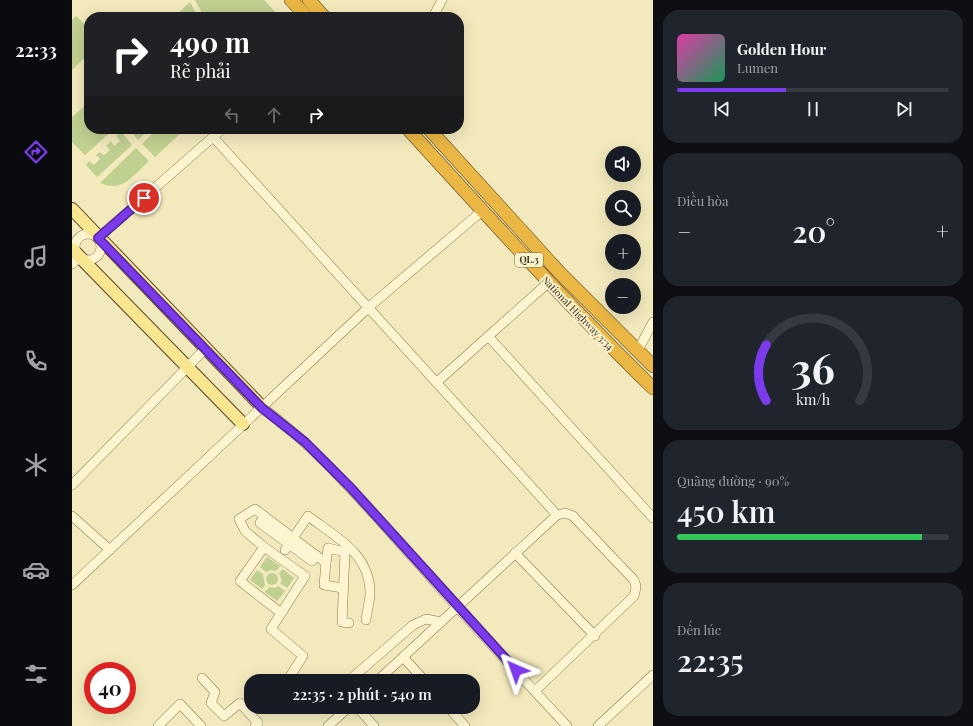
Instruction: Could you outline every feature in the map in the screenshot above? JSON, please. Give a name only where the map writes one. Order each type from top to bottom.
[{"type":"highway","points":[[291,0],[302,12]]},
{"type":"highway","points":[[308,0],[319,12]]},
{"type":"highway","name":"National Highway 3;34","points":[[413,134],[549,282],[653,388]]},
{"type":"highway","name":"National Highway 3;34","points":[[434,134],[559,272],[653,366]]},
{"type":"highway","points":[[482,211],[505,212]]},
{"type":"highway","points":[[626,362],[638,350]]},
{"type":"main road","points":[[72,209],[98,238],[262,408]]},
{"type":"main road","points":[[75,257],[243,424]]},
{"type":"street","points":[[436,12],[442,0]]},
{"type":"street","points":[[98,238],[216,134]]},
{"type":"street","points":[[213,137],[557,515]]},
{"type":"street","points":[[72,585],[369,307],[482,211]]},
{"type":"street","points":[[91,234],[98,238],[102,246],[101,251],[96,258],[88,260],[75,257],[75,245],[79,238],[91,234]]},
{"type":"street","points":[[437,382],[549,282]]},
{"type":"street","points":[[638,350],[653,322]]},
{"type":"street","points":[[488,336],[653,518]]},
{"type":"street","points":[[72,486],[205,349]]},
{"type":"street","points":[[262,408],[305,442],[351,488],[457,607],[567,726]]},
{"type":"street","points":[[291,674],[303,656],[271,629],[305,576],[264,547],[245,531],[239,519],[255,509],[260,522],[311,560],[326,563]]},
{"type":"street","points":[[385,674],[557,515],[565,513],[573,516],[635,582],[634,596],[595,636],[535,692]]},
{"type":"street","points":[[72,516],[110,550]]},
{"type":"street","points":[[289,544],[308,516],[347,549]]},
{"type":"street","points":[[264,547],[240,581],[281,613]]},
{"type":"street","points":[[343,588],[324,586],[328,548],[354,550],[364,564],[370,595],[366,620]]},
{"type":"street","points":[[347,549],[343,588],[342,622],[348,623]]},
{"type":"street","points":[[515,553],[595,636]]},
{"type":"street","points":[[357,674],[413,625],[426,619],[441,622]]},
{"type":"street","points":[[403,657],[419,674]]},
{"type":"street","points":[[598,726],[653,674]]},
{"type":"street","points":[[202,678],[215,692],[212,703],[224,716],[240,703],[258,723],[255,726]]},
{"type":"street","points":[[158,726],[180,704],[201,726]]},
{"type":"street","points":[[328,726],[341,714]]},
{"type":"street","points":[[363,714],[374,726]]},
{"type":"street","points":[[454,714],[465,726]]},
{"type":"green space","points":[[195,0],[264,0],[275,12],[201,12]]},
{"type":"green space","points":[[190,2],[195,12],[179,12]]},
{"type":"green space","points":[[76,16],[84,23],[84,59],[72,70],[72,20]]},
{"type":"green space","points":[[84,106],[84,134],[108,134],[85,155],[72,142],[72,117]]},
{"type":"green space","points":[[118,134],[123,134],[132,145],[97,177],[86,165],[89,161],[94,165],[100,159],[96,155],[100,152],[104,155],[110,150],[106,146],[111,141],[114,146],[120,141],[116,136]]},
{"type":"green space","points":[[133,134],[145,134],[138,140]]},
{"type":"green space","points":[[152,134],[180,134],[155,157],[142,144]]},
{"type":"green space","points":[[136,148],[149,161],[132,177],[121,184],[108,186],[100,183]]},
{"type":"green space","points":[[267,557],[280,566],[276,571],[271,570],[266,572],[260,567]]},
{"type":"green space","points":[[283,569],[294,578],[287,588],[280,583],[282,581],[279,573]]},
{"type":"green space","points":[[257,570],[263,574],[265,585],[262,589],[250,580]]},
{"type":"green space","points":[[272,573],[276,575],[278,579],[276,583],[272,585],[268,583],[266,579],[268,575]]},
{"type":"green space","points":[[278,586],[285,591],[277,601],[265,592],[269,587],[275,588]]},
{"type":"route","points":[[144,198],[98,238],[262,408],[292,430],[351,488],[398,542],[516,670]]}]
